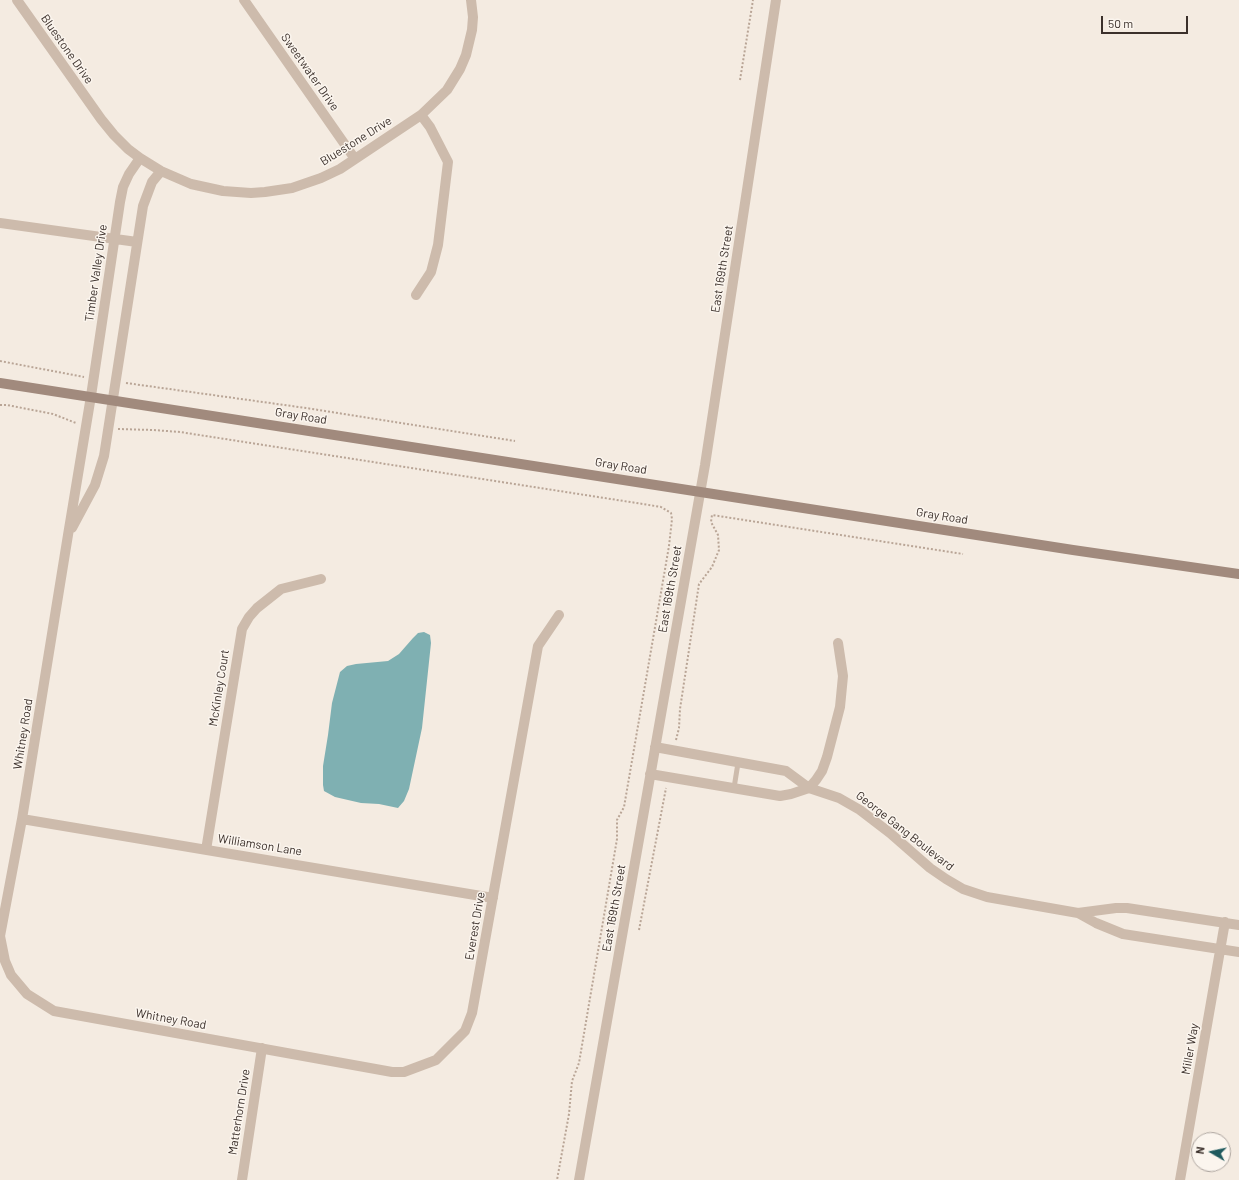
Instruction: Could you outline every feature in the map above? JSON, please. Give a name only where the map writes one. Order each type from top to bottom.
[{"type":"street","name":"Bluestone Drive","points":[[17,0],[101,119],[128,149],[161,171],[183,181],[208,188],[238,193],[265,192],[292,188],[321,178],[340,169],[421,115],[447,90],[460,69],[466,55],[472,30],[473,17],[471,0]]},
{"type":"street","name":"Sweetwater Drive","points":[[244,0],[355,159]]},
{"type":"street","name":"East 169th Street","points":[[579,1180],[700,491],[776,0]]},
{"type":"street","points":[[416,295],[431,272],[438,245],[448,162],[430,127],[421,115]]},
{"type":"street","name":"Timber Valley Drive","points":[[91,396],[123,187],[129,174],[140,158]]},
{"type":"street","points":[[113,400],[137,242],[144,206],[152,182],[161,171]]},
{"type":"street","points":[[0,223],[137,242]]},
{"type":"street","name":"Gray Road","points":[[0,383],[1073,550],[1239,574]]},
{"type":"street","name":"Whitney Road","points":[[91,396],[22,819],[0,936],[5,961],[11,975],[27,994],[54,1011],[262,1048]]},
{"type":"street","name":"Whitney Road","points":[[68,535],[95,485],[104,456],[113,400]]},
{"type":"street","name":"McKinley Court","points":[[206,850],[242,629],[249,617],[257,608],[281,589],[322,579]]},
{"type":"street","name":"Everest Drive","points":[[262,1048],[392,1072],[404,1072],[436,1060],[465,1031],[472,1013],[538,646],[559,615]]},
{"type":"street","points":[[650,774],[780,796],[809,788],[816,780],[827,757],[840,707],[843,676],[838,643]]},
{"type":"street","name":"George Gang Boulevard","points":[[655,747],[786,771],[809,788],[839,798],[860,810],[890,833],[930,868],[963,889],[994,899],[1078,913],[1110,908],[1126,908],[1239,925]]},
{"type":"street","name":"Williamson Lane","points":[[22,819],[493,898]]},
{"type":"street","name":"George Gang Boulevard","points":[[1078,913],[1096,923],[1122,934],[1239,952]]},
{"type":"street","name":"Miller Way","points":[[1180,1180],[1225,922]]},
{"type":"street","name":"Matterhorn Drive","points":[[242,1180],[262,1048]]},
{"type":"lane","points":[[734,788],[738,763]]},
{"type":"path","points":[[740,80],[753,0]]},
{"type":"path","points":[[0,361],[94,379]]},
{"type":"path","points":[[116,381],[306,408],[515,441]]},
{"type":"path","points":[[0,405],[53,414],[74,423],[87,423]]},
{"type":"path","points":[[108,427],[123,430],[180,432],[643,504],[661,507],[671,513],[672,519],[668,554],[624,807],[617,820],[616,847],[579,1063],[572,1081],[569,1114],[556,1180]]},
{"type":"path","points":[[674,751],[679,728],[680,709],[699,584],[712,568],[719,550],[718,535],[711,522],[712,515],[963,554]]},
{"type":"path","points":[[639,930],[668,777]]},
{"type":"water","points":[[424,632],[430,635],[431,643],[422,728],[409,789],[404,801],[398,808],[379,804],[361,803],[335,797],[324,791],[323,766],[332,703],[340,672],[347,666],[388,661],[399,654],[418,633]]}]
